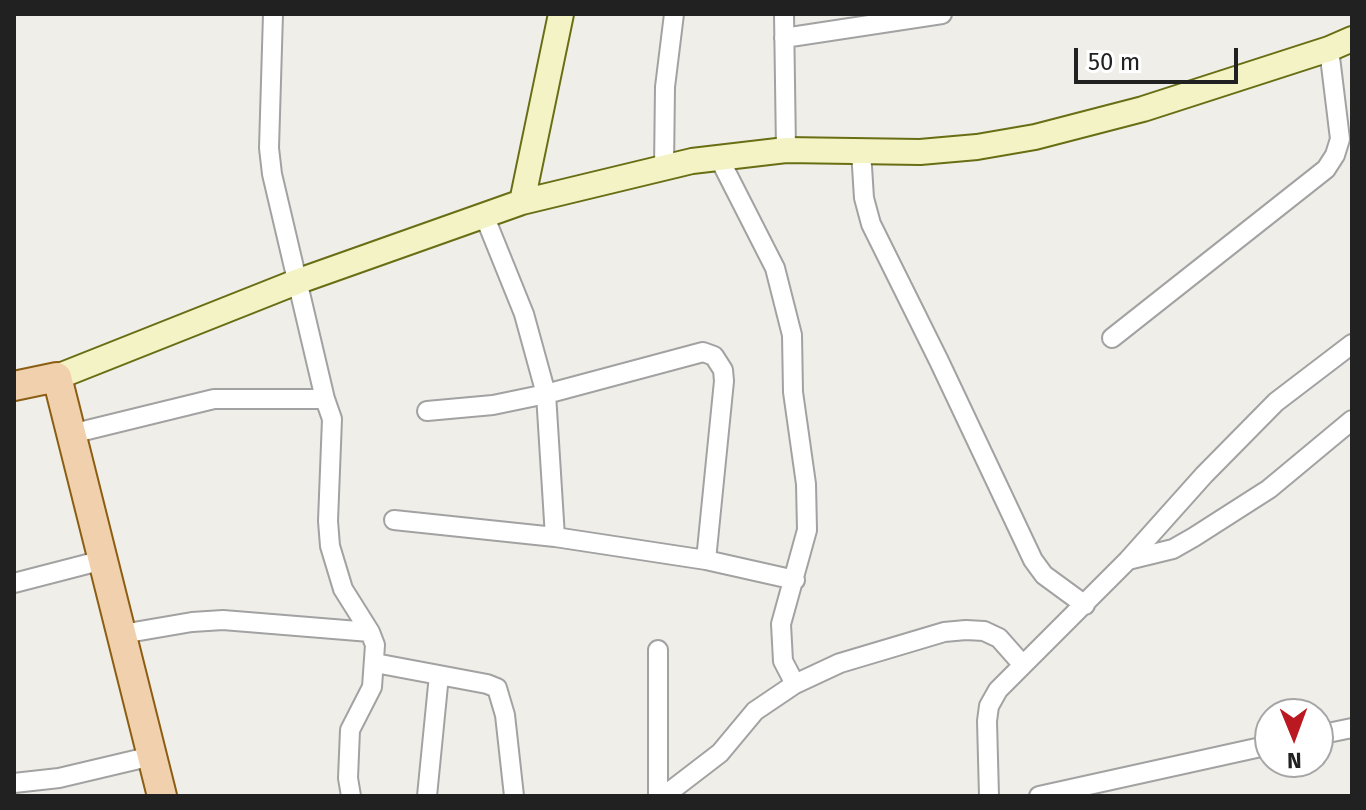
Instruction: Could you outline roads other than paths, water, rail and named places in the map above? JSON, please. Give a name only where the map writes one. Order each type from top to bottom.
[{"type":"main road","points":[[522,202],[561,14]]},
{"type":"main road","points":[[14,386],[57,377],[299,281],[522,202],[719,158],[786,150],[920,152],[977,147],[1035,137],[1143,109],[1352,39]]},
{"type":"main road","points":[[57,377],[162,796]]},
{"type":"street","points":[[273,14],[269,148],[278,204],[332,419],[330,546],[343,589],[375,645],[372,687],[350,730],[348,778],[351,796]]},
{"type":"street","points":[[664,168],[665,87],[674,14]]},
{"type":"street","points":[[784,14],[786,150]]},
{"type":"street","points":[[784,38],[942,14]]},
{"type":"street","points":[[1112,338],[1326,169],[1340,139],[1329,49]]},
{"type":"street","points":[[861,151],[864,198],[871,224],[1033,560],[1044,575],[1085,605]]},
{"type":"street","points":[[719,158],[775,268],[792,335],[793,392],[806,484],[807,530],[781,624],[783,661],[795,684]]},
{"type":"street","points":[[484,215],[524,314],[546,394],[555,537]]},
{"type":"street","points":[[989,796],[986,741],[989,706],[998,690],[1085,605],[1204,475],[1276,402],[1352,344]]},
{"type":"street","points":[[427,411],[493,405],[546,394],[703,352],[719,362],[724,381],[706,560]]},
{"type":"street","points":[[71,434],[214,399],[325,399]]},
{"type":"street","points":[[1128,560],[1173,549],[1194,537],[1269,489],[1352,420]]},
{"type":"street","points":[[394,520],[555,537],[706,560],[795,580]]},
{"type":"street","points":[[14,583],[103,560]]},
{"type":"street","points":[[122,634],[223,620],[370,632]]},
{"type":"street","points":[[661,796],[720,753],[755,711],[795,684],[840,663],[944,632],[984,631],[999,638],[1022,664]]},
{"type":"street","points":[[658,650],[661,796]]},
{"type":"street","points":[[375,663],[497,688],[505,715],[514,796]]},
{"type":"street","points":[[427,796],[439,675]]},
{"type":"street","points":[[1039,796],[1254,749]]},
{"type":"street","points":[[14,783],[59,787],[152,756]]}]
